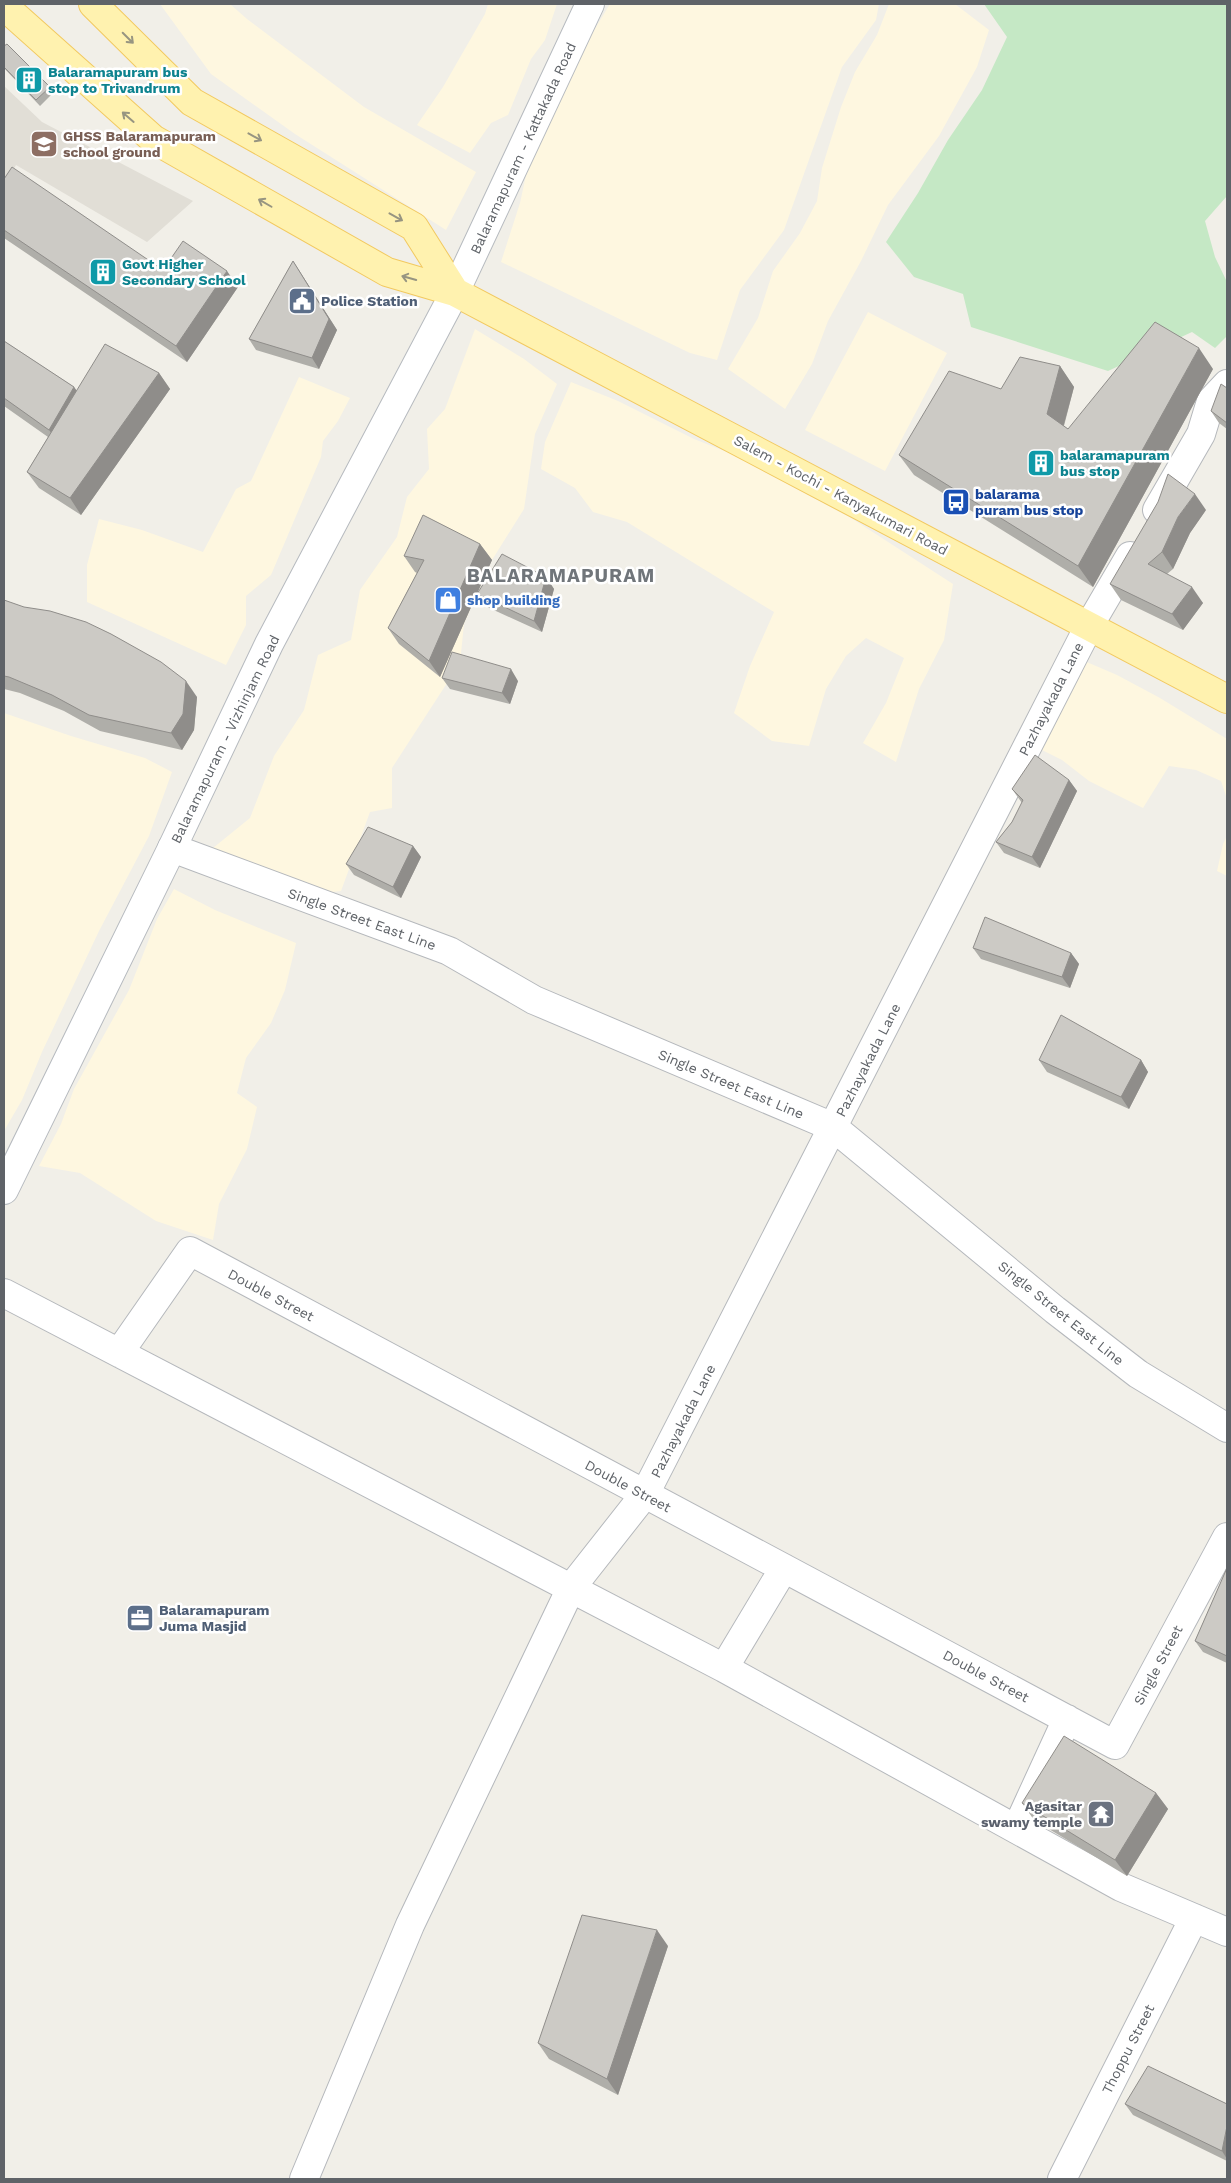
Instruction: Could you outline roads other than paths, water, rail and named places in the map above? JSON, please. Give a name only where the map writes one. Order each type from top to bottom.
[{"type":"main road","points":[[93,4],[192,102],[414,227],[455,292]]},
{"type":"main road","name":"Salem - Kochi - Kanyakumari Road","points":[[4,6],[153,139],[387,272],[455,292],[1227,699]]},
{"type":"street","name":"Balaramapuram - Kattakada Road","points":[[455,292],[590,4]]},
{"type":"street","name":"Balaramapuram - Vizhinjam Road","points":[[4,1190],[270,644],[455,292]]},
{"type":"street","name":"Pazhayakada Lane","points":[[304,2179],[410,1925],[571,1588],[645,1494],[1089,626],[1201,434],[1211,401],[1227,384]]},
{"type":"street","name":"Single Street East Line","points":[[172,848],[449,951],[534,1000],[833,1127],[1048,1304],[1138,1374],[1227,1428]]},
{"type":"street","name":"Double Street","points":[[118,1353],[190,1251],[1067,1719]]},
{"type":"street","points":[[4,1293],[724,1668],[1121,1887],[1227,1932]]},
{"type":"street","name":"Single Street","points":[[1067,1719],[1115,1745],[1227,1537]]},
{"type":"street","points":[[724,1668],[784,1568]]},
{"type":"street","points":[[1017,1828],[1067,1719]]},
{"type":"street","name":"Thoppu Street","points":[[1062,2179],[1194,1918]]},
{"type":"place","name":"Balaramapuram bus stop to Trivandrum","points":[[29,80]]},
{"type":"place","name":"GHSS Balaramapuram school ground","points":[[44,144]]},
{"type":"place","name":"Govt Higher Secondary School","points":[[103,272]]},
{"type":"place","name":"Police Station","points":[[302,301]]},
{"type":"place","name":"balaramapuram bus stop","points":[[1041,463]]},
{"type":"place","name":"balarama puram bus stop","points":[[956,502]]},
{"type":"place","name":"shop building","points":[[448,600]]},
{"type":"place","name":"Balaramapuram Juma Masjid","points":[[140,1618]]},
{"type":"place","name":"Agasitar swamy temple","points":[[1101,1814]]},
{"type":"district","name":"BALARAMAPURAM","points":[[561,575]]}]
